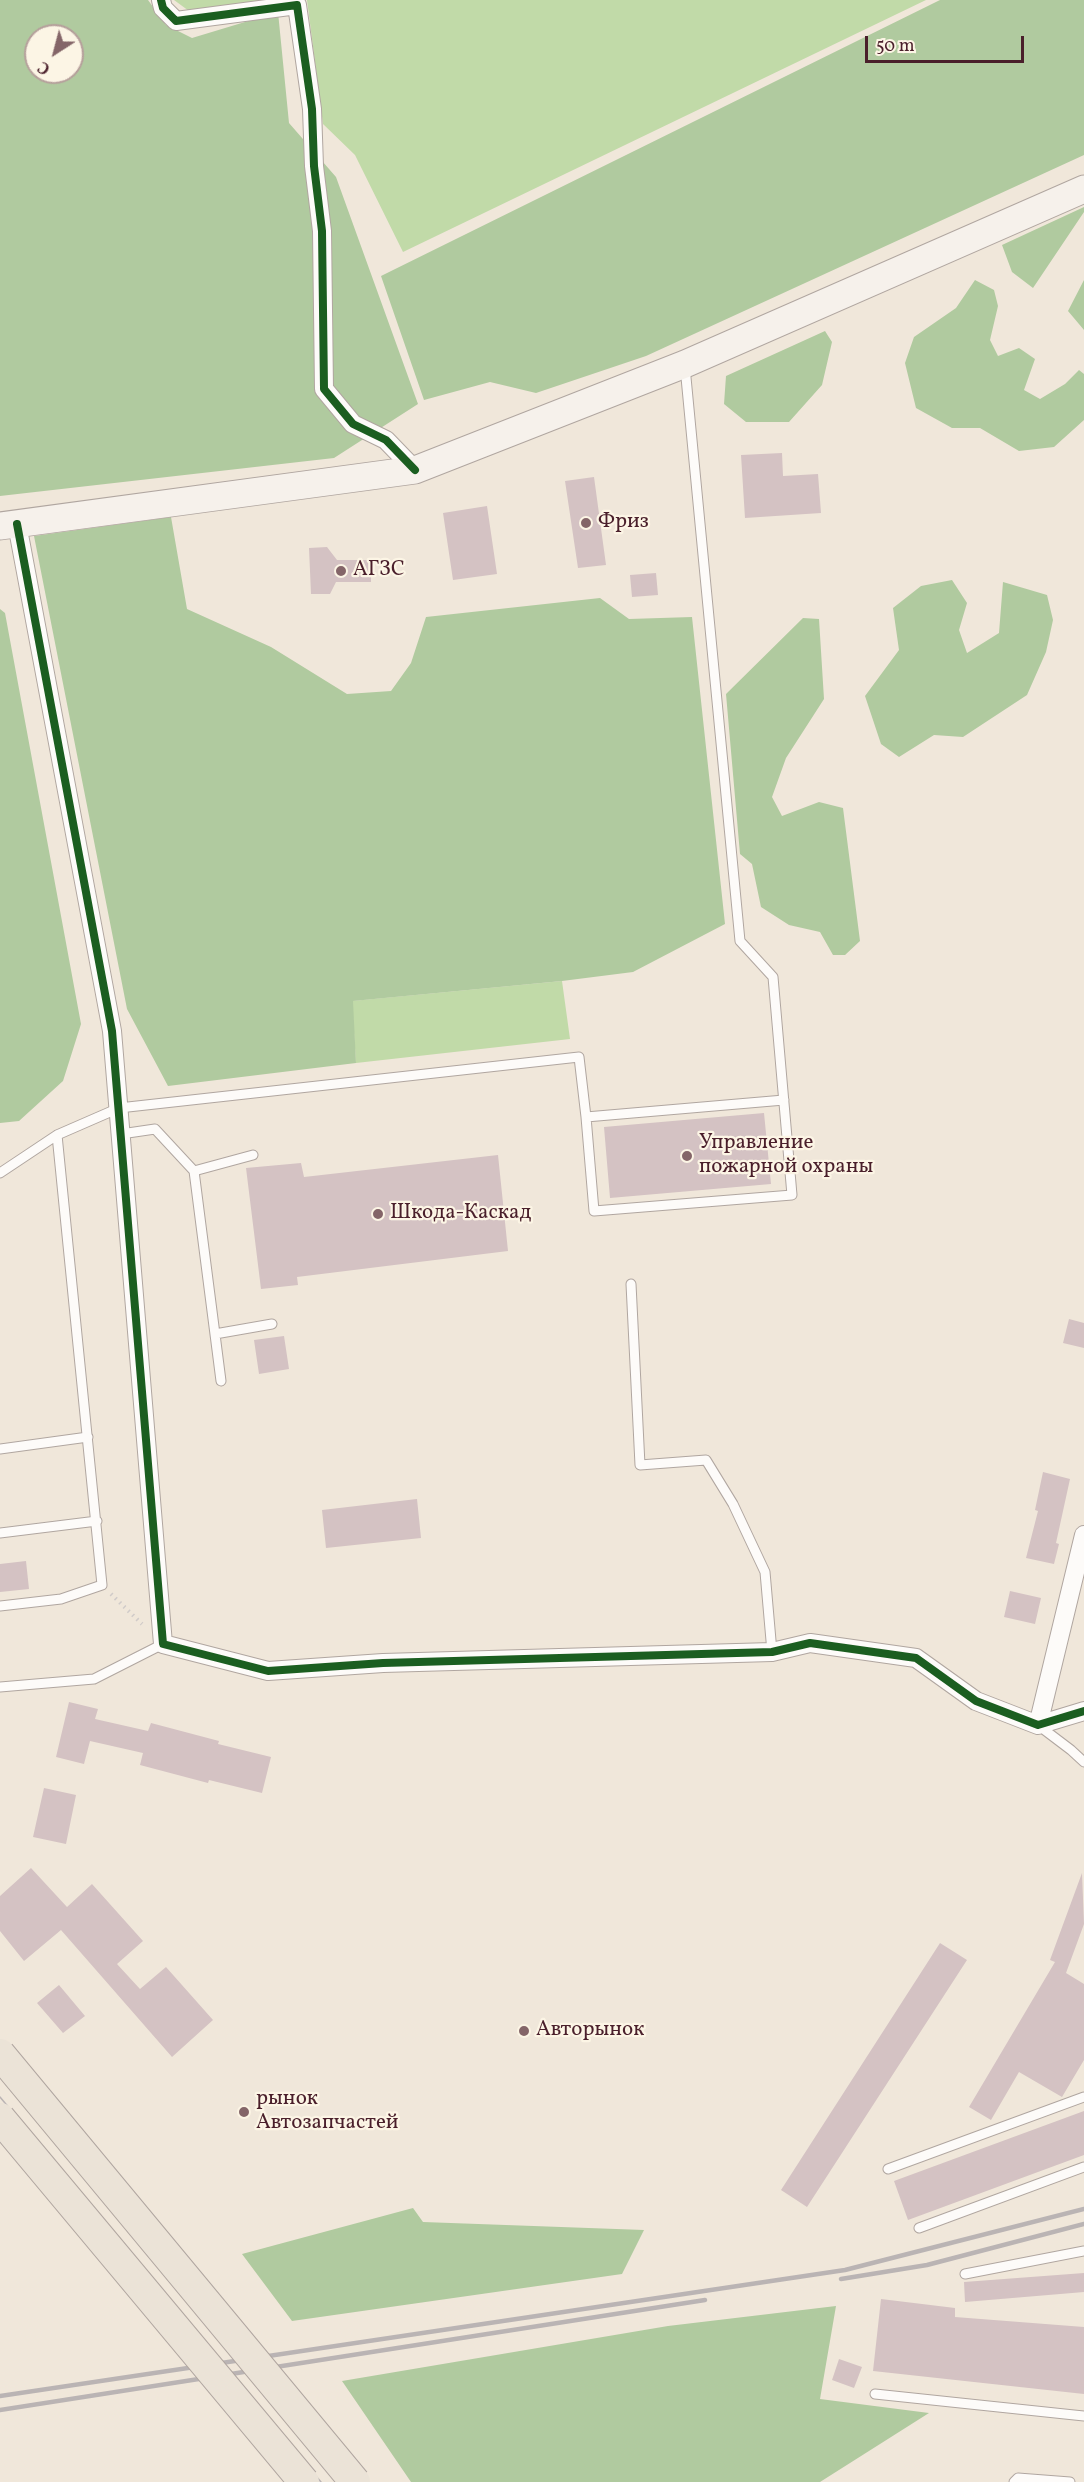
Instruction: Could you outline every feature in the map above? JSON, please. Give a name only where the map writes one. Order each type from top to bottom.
[{"type":"main road","points":[[8,525],[415,470],[685,364],[1084,189]]},
{"type":"main road","points":[[0,2054],[355,2482]]},
{"type":"main road","points":[[0,2118],[304,2482]]},
{"type":"street","points":[[160,0],[163,8],[176,21],[297,5],[312,109],[314,166],[322,231],[324,389],[353,424],[386,440],[415,470]]},
{"type":"street","points":[[8,525],[112,1031],[163,1644],[268,1671],[383,1664],[772,1652],[810,1644],[916,1658],[976,1701],[1038,1725],[1084,1712]]},
{"type":"street","points":[[1038,1725],[1084,1535]]},
{"type":"lane","points":[[0,1173],[57,1135],[119,1108],[579,1057],[594,1211],[792,1195],[773,976],[740,941],[685,364]]},
{"type":"lane","points":[[586,1117],[784,1100]]},
{"type":"lane","points":[[121,1134],[155,1129],[194,1171],[221,1381]]},
{"type":"lane","points":[[0,1606],[61,1599],[102,1585],[57,1135]]},
{"type":"lane","points":[[194,1171],[253,1155]]},
{"type":"lane","points":[[631,1284],[640,1465],[706,1460],[733,1504],[765,1572],[772,1652]]},
{"type":"lane","points":[[215,1334],[272,1324]]},
{"type":"lane","points":[[0,1449],[88,1437]]},
{"type":"lane","points":[[0,1533],[97,1521]]},
{"type":"lane","points":[[0,1687],[94,1679],[163,1644]]},
{"type":"lane","points":[[1038,1725],[1084,1762]]},
{"type":"lane","points":[[888,2169],[1084,2097]]},
{"type":"lane","points":[[919,2228],[1084,2167]]},
{"type":"lane","points":[[965,2274],[1084,2251]]},
{"type":"lane","points":[[874,2394],[1084,2416]]},
{"type":"lane","points":[[1014,2482],[1018,2478],[1070,2482]]},
{"type":"path","points":[[102,1585],[163,1644]]},
{"type":"green space","points":[[0,0],[148,0],[166,25],[192,38],[278,12],[289,123],[336,177],[418,404],[334,458],[0,496]]},
{"type":"green space","points":[[174,0],[260,0],[204,22]]},
{"type":"green space","points":[[307,0],[926,0],[403,252],[355,155],[323,124]]},
{"type":"green space","points":[[940,0],[1084,0],[1084,155],[646,356],[536,393],[490,382],[424,400],[381,276]]},
{"type":"green space","points":[[1084,207],[1084,212],[1033,288],[1012,272],[1002,245]]},
{"type":"green space","points":[[975,280],[994,290],[998,306],[990,340],[998,356],[1019,348],[1035,359],[1024,390],[1040,399],[1065,384],[1079,370],[1084,374],[1084,420],[1054,447],[1019,451],[980,428],[952,428],[916,408],[905,363],[914,337],[956,308]]},
{"type":"green space","points":[[1084,280],[1084,330],[1068,311]]},
{"type":"green space","points":[[825,331],[832,342],[822,385],[789,422],[746,422],[724,404],[726,376]]},
{"type":"green space","points":[[171,517],[187,609],[271,647],[347,694],[391,691],[411,663],[426,617],[600,598],[629,619],[692,617],[725,924],[633,972],[353,1001],[356,1063],[168,1086],[127,1009],[34,536]]},
{"type":"green space","points":[[952,580],[967,603],[959,630],[967,653],[999,633],[1003,582],[1047,595],[1053,620],[1046,652],[1027,695],[963,737],[934,735],[899,757],[881,744],[865,696],[899,650],[893,608],[921,586]]},
{"type":"green space","points":[[0,609],[5,613],[81,1024],[63,1081],[19,1121],[0,1123]]},
{"type":"green space","points":[[803,618],[819,619],[824,699],[786,758],[772,797],[782,816],[819,802],[843,808],[860,941],[845,955],[833,955],[820,932],[789,925],[761,907],[752,864],[740,854],[726,694]]},
{"type":"green space","points":[[562,981],[570,1039],[356,1063],[352,1001]]},
{"type":"green space","points":[[413,2208],[423,2222],[644,2230],[622,2274],[292,2321],[242,2254]]},
{"type":"green space","points":[[836,2306],[820,2399],[929,2413],[820,2482],[411,2482],[342,2381],[668,2326]]},
{"type":"building","points":[[782,453],[783,476],[818,474],[821,513],[745,518],[741,455]]},
{"type":"building","name":"Фриз","points":[[594,477],[606,565],[578,568],[565,481]]},
{"type":"building","points":[[487,506],[497,574],[453,580],[443,513]]},
{"type":"building","name":"АГЗС","points":[[327,547],[337,560],[371,560],[371,582],[336,582],[330,594],[311,594],[309,548]]},
{"type":"building","points":[[656,573],[658,595],[632,597],[630,575]]},
{"type":"building","name":"Управление пожарной охраны","points":[[764,1113],[771,1184],[610,1198],[604,1127]]},
{"type":"building","name":"Шкода-Каскад","points":[[498,1155],[508,1251],[297,1277],[298,1285],[261,1289],[246,1168],[301,1163],[304,1177]]},
{"type":"building","points":[[1069,1319],[1084,1323],[1084,1348],[1063,1343]]},
{"type":"building","points":[[284,1336],[289,1369],[259,1374],[254,1340]]},
{"type":"building","points":[[1043,1472],[1070,1479],[1056,1543],[1059,1544],[1054,1564],[1026,1558],[1038,1511],[1035,1510]]},
{"type":"building","points":[[417,1499],[421,1538],[326,1548],[322,1510]]},
{"type":"building","points":[[26,1561],[29,1589],[0,1592],[0,1564]]},
{"type":"building","points":[[1010,1591],[1041,1598],[1035,1624],[1004,1617]]},
{"type":"building","points":[[69,1702],[98,1709],[95,1719],[148,1731],[151,1723],[219,1741],[218,1744],[271,1757],[262,1793],[209,1780],[208,1783],[140,1765],[143,1753],[90,1741],[84,1764],[56,1757]]},
{"type":"building","points":[[44,1788],[76,1795],[66,1844],[33,1837]]},
{"type":"building","points":[[31,1868],[67,1907],[92,1884],[143,1941],[117,1964],[140,1989],[166,1967],[213,2020],[172,2057],[61,1930],[24,1961],[0,1931],[0,1896]]},
{"type":"building","points":[[1082,1873],[1084,1924],[1066,1973],[1084,1984],[1084,2060],[1062,2097],[1019,2072],[991,2120],[969,2107],[1055,1962],[1050,1960]]},
{"type":"building","points":[[940,1943],[967,1960],[807,2207],[781,2190]]},
{"type":"building","points":[[59,1985],[85,2016],[63,2033],[37,2003]]},
{"type":"building","points":[[1084,2111],[1084,2155],[908,2220],[894,2181]]},
{"type":"building","points":[[1084,2273],[1084,2292],[965,2302],[964,2282]]},
{"type":"building","points":[[881,2299],[955,2308],[955,2317],[1084,2327],[1084,2394],[873,2371]]},
{"type":"building","points":[[839,2359],[862,2367],[854,2388],[832,2380]]},
{"type":"tram line","points":[[0,2074],[338,2482]]},
{"type":"tram line","points":[[0,2097],[321,2482]]},
{"type":"railway","points":[[0,2396],[845,2270],[1084,2209]]},
{"type":"railway","points":[[841,2279],[927,2265],[1084,2224]]},
{"type":"railway","points":[[0,2410],[705,2300]]},
{"type":"cycle path","points":[[161,0],[163,8],[176,21],[297,5],[312,109],[314,166],[322,231],[324,389],[353,424],[386,440],[415,470]]},
{"type":"cycle path","points":[[17,524],[112,1031],[163,1644],[268,1671],[383,1663],[772,1652],[810,1643],[916,1658],[976,1701],[1038,1725],[1084,1711]]},
{"type":"place","name":"Фриз","points":[[586,523]]},
{"type":"place","name":"АГЗС","points":[[341,571]]},
{"type":"place","name":"Управление пожарной охраны","points":[[687,1156]]},
{"type":"place","name":"Шкода-Каскад","points":[[378,1214]]},
{"type":"place","name":"Авторынок","points":[[524,2031]]},
{"type":"place","name":"рынок Автозапчастей","points":[[244,2112]]}]
